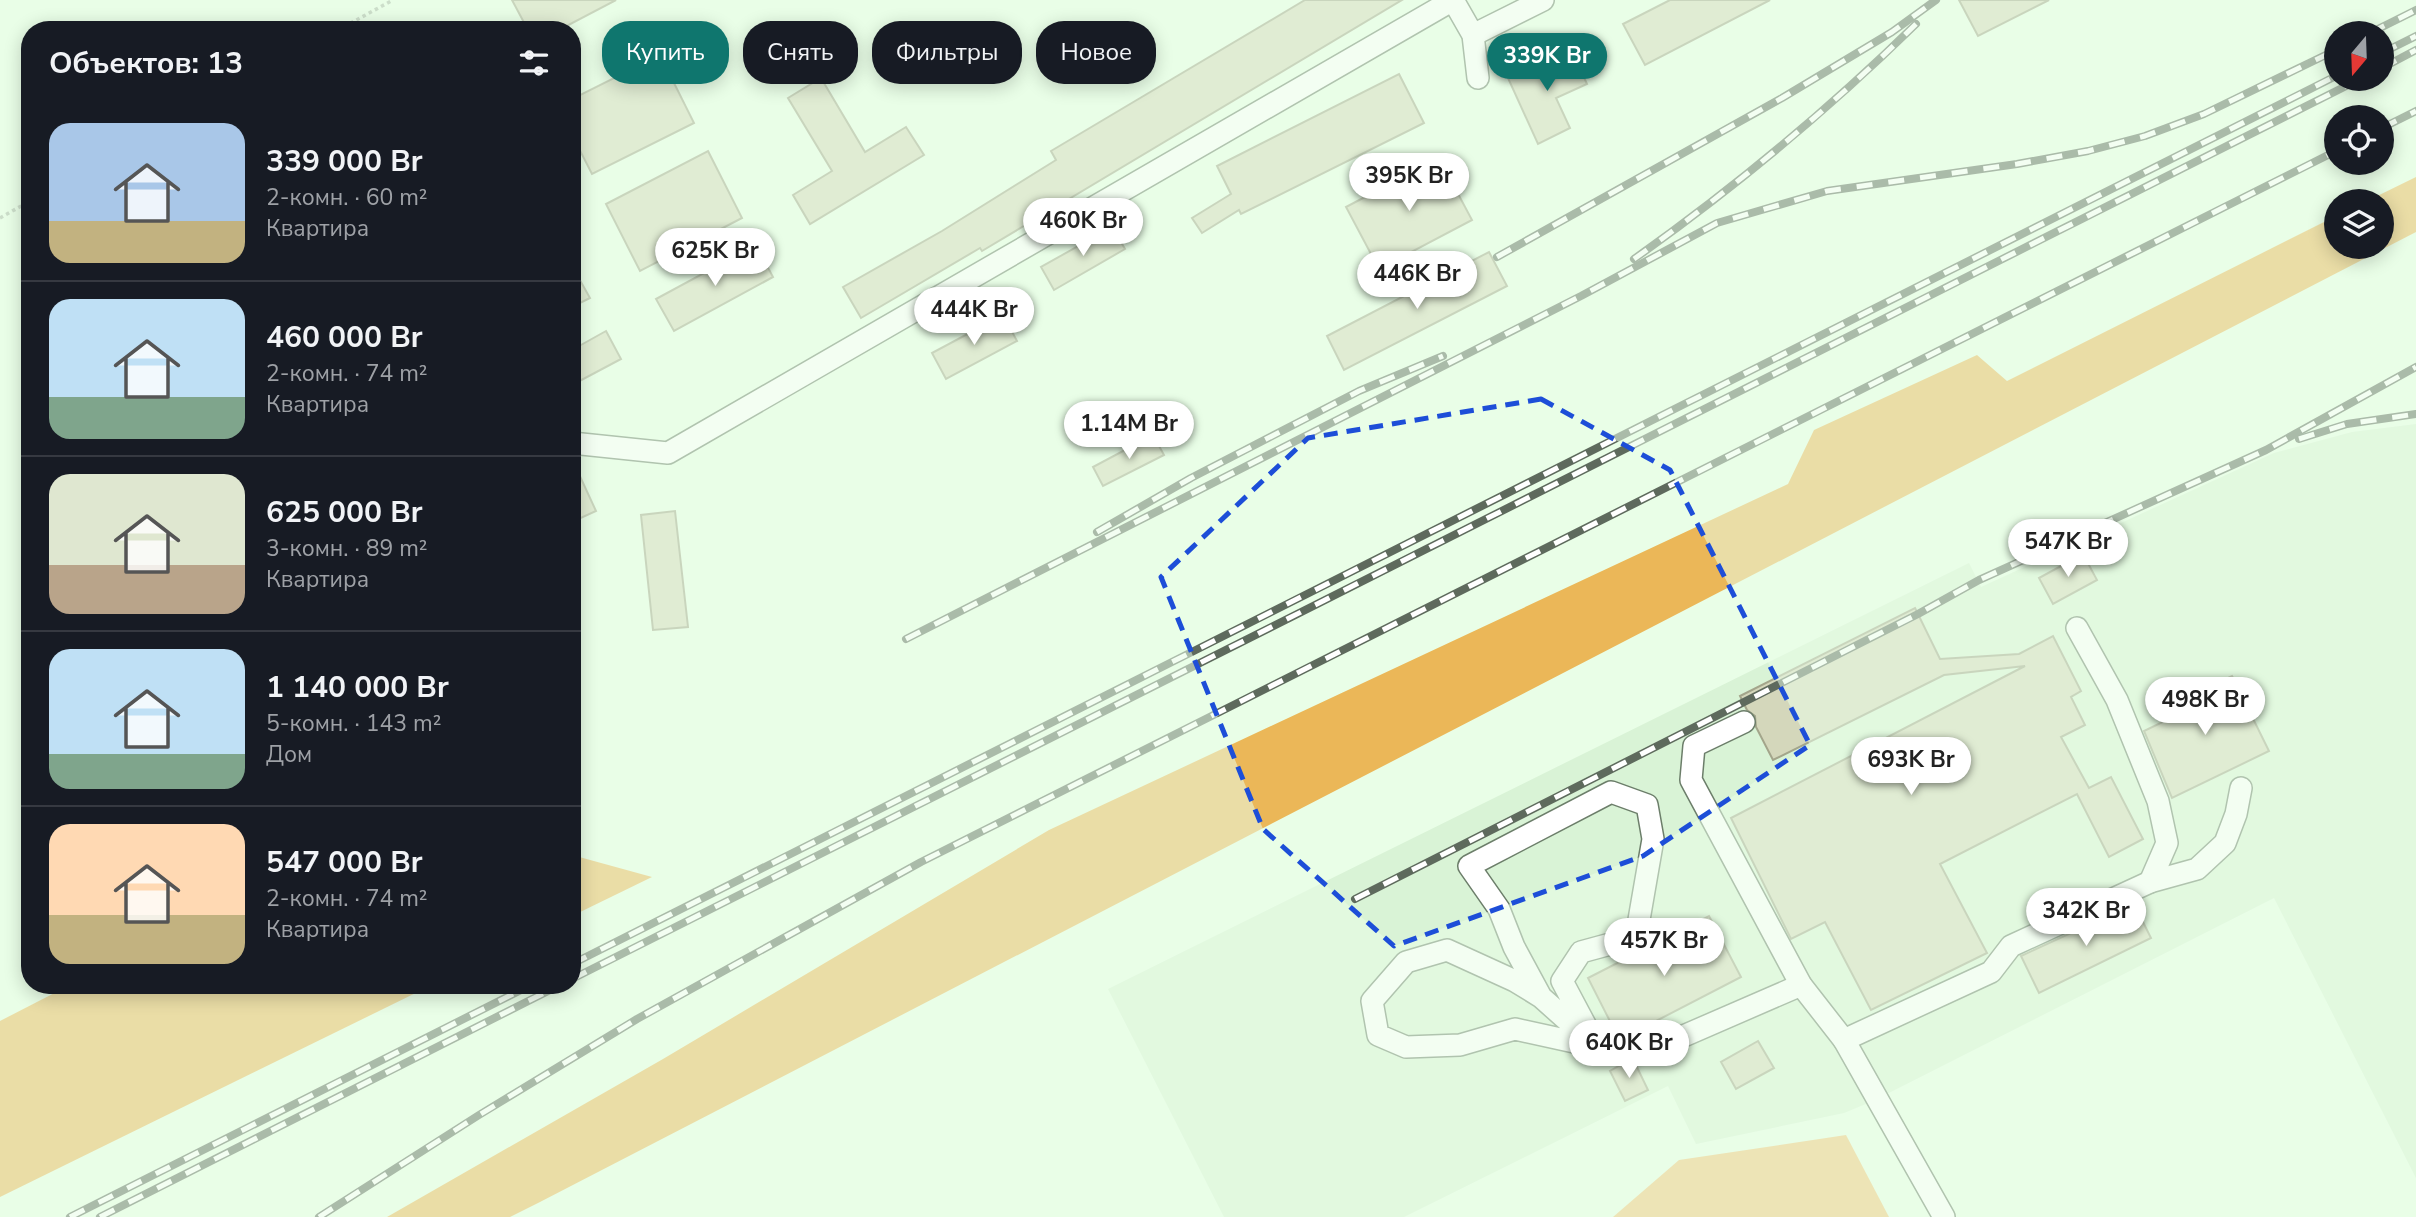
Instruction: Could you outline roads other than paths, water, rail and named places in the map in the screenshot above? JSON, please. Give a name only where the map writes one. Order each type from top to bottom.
[{"type":"lane","points":[[581,444],[668,453],[1453,0],[1472,35],[1478,78]]},
{"type":"lane","points":[[1472,35],[1543,0]]},
{"type":"lane","points":[[2077,628],[2117,700],[2158,801],[2167,843],[2151,882]]},
{"type":"lane","points":[[1744,722],[1695,746],[1691,779],[1801,985],[1844,1040],[1944,1217]]},
{"type":"lane","points":[[1844,1040],[1991,972],[2011,946],[2151,882],[2197,869],[2225,843],[2236,814],[2241,788]]},
{"type":"lane","points":[[1541,997],[1514,947],[1499,909],[1469,866],[1611,792],[1647,805],[1653,839],[1636,937],[1581,951],[1562,981],[1597,1047]]},
{"type":"lane","points":[[1597,1047],[1541,997],[1515,981],[1447,950],[1406,962],[1372,1002],[1378,1035],[1406,1047],[1460,1045],[1515,1028],[1597,1047],[1649,1051],[1801,985]]},
{"type":"railway","points":[[1497,257],[1782,98],[1892,32],[1936,0]]},
{"type":"railway","points":[[2394,21],[2416,10]]},
{"type":"railway","points":[[1634,259],[1780,147],[1916,24]]},
{"type":"railway","points":[[2394,47],[2416,36]]},
{"type":"railway","points":[[2394,62],[2416,50]]},
{"type":"railway","points":[[906,639],[1581,296],[1717,223],[1827,191],[2017,164],[2088,151],[2145,136],[2204,114],[2324,56]]},
{"type":"railway","points":[[581,959],[2324,82]]},
{"type":"railway","points":[[581,974],[2336,91]]},
{"type":"railway","points":[[2394,122],[2416,111]]},
{"type":"railway","points":[[319,1217],[637,1019],[921,862],[2324,157]]},
{"type":"railway","points":[[1097,532],[1191,478],[1359,391],[1443,356]]},
{"type":"railway","points":[[1355,899],[1918,614],[1979,580],[2266,450],[2416,367]]},
{"type":"railway","points":[[2299,439],[2347,424],[2416,414]]},
{"type":"railway","points":[[70,1217],[513,994]]},
{"type":"railway","points":[[100,1217],[542,994]]}]
